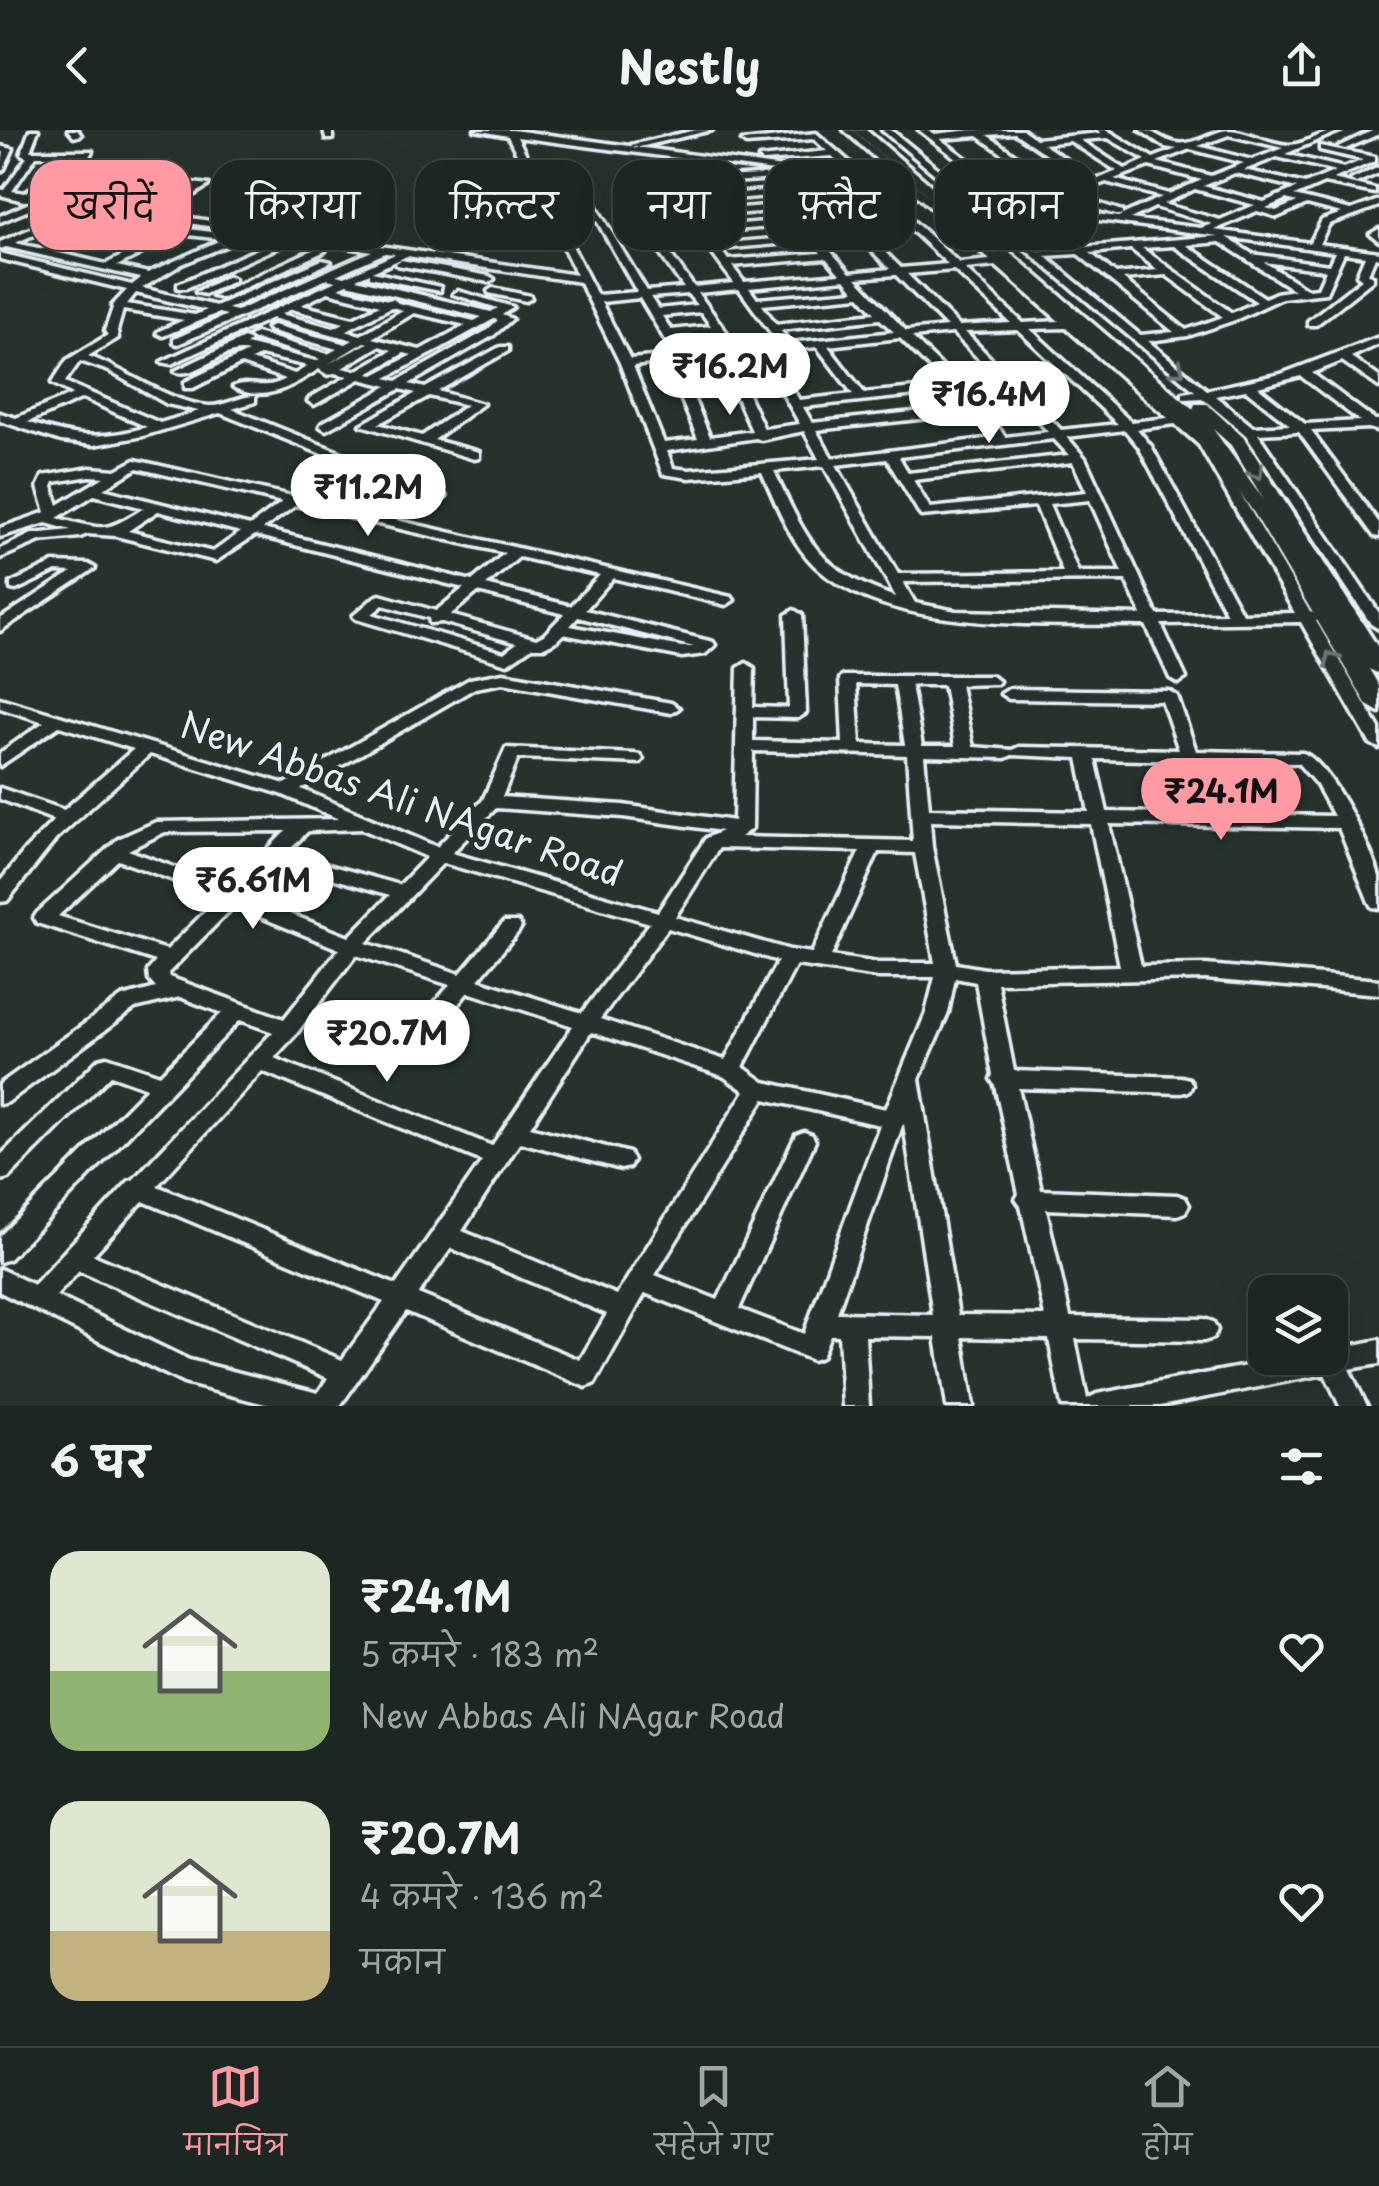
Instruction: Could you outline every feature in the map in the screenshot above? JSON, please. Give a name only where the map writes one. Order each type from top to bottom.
[{"type":"street","points":[[479,130],[765,168]]},
{"type":"street","points":[[620,148],[708,130]]},
{"type":"street","points":[[848,130],[883,160]]},
{"type":"street","points":[[859,130],[1007,262]]},
{"type":"street","points":[[872,130],[935,176]]},
{"type":"street","points":[[886,130],[935,171]]},
{"type":"street","points":[[927,133],[1017,130],[1103,183],[1215,218],[1245,233]]},
{"type":"street","points":[[1144,130],[1168,145],[1212,149],[1233,157],[1256,176],[1244,180],[1278,185],[1355,214]]},
{"type":"street","points":[[510,132],[626,364],[666,469],[673,472],[766,468],[1181,420]]},
{"type":"street","points":[[976,132],[1018,160]]},
{"type":"street","points":[[1116,222],[1282,149],[1376,132]]},
{"type":"street","points":[[746,141],[813,133],[840,160]]},
{"type":"street","points":[[927,133],[963,160]]},
{"type":"street","points":[[1034,142],[1105,133],[1178,178],[1256,194]]},
{"type":"street","points":[[1229,133],[1259,147],[1309,155],[1329,164],[1345,185],[1375,194]]},
{"type":"street","points":[[1156,164],[1178,162],[1212,149],[1229,133]]},
{"type":"street","points":[[1097,185],[1229,133],[1335,139],[1366,153]]},
{"type":"street","points":[[1249,133],[1298,160]]},
{"type":"street","points":[[1282,149],[1286,134]]},
{"type":"street","points":[[1071,138],[1140,193]]},
{"type":"street","points":[[1309,155],[1335,139]]},
{"type":"street","points":[[1329,164],[1335,139]]},
{"type":"street","points":[[1202,231],[1215,218],[1261,207],[1372,159],[1335,139]]},
{"type":"street","points":[[0,140],[88,153],[84,160]]},
{"type":"street","points":[[2,202],[32,143]]},
{"type":"street","points":[[1192,174],[1259,147]]},
{"type":"street","points":[[0,149],[10,149],[0,169]]},
{"type":"street","points":[[2,202],[44,183],[60,149]]},
{"type":"street","points":[[760,154],[832,153]]},
{"type":"street","points":[[806,160],[832,153]]},
{"type":"street","points":[[1196,155],[1233,157]]},
{"type":"street","points":[[1270,171],[1298,160],[1329,164]]},
{"type":"street","points":[[1178,162],[1204,168]]},
{"type":"street","points":[[1156,164],[1192,174],[1202,182],[1278,214],[1345,185]]},
{"type":"street","points":[[1286,164],[1356,180],[1375,194]]},
{"type":"street","points":[[1244,166],[1295,178]]},
{"type":"street","points":[[1243,200],[1312,170]]},
{"type":"street","points":[[1356,180],[1379,170]]},
{"type":"street","points":[[1124,177],[1162,185]]},
{"type":"street","points":[[1101,208],[1178,178]]},
{"type":"street","points":[[1097,188],[1103,183]]},
{"type":"street","points":[[191,184],[204,185],[191,193]]},
{"type":"street","points":[[915,187],[1085,323],[1230,432],[1379,667]]},
{"type":"street","points":[[1333,190],[1375,194]]},
{"type":"street","points":[[1313,246],[1325,222],[1355,214],[1375,194]]},
{"type":"street","points":[[24,195],[30,196]]},
{"type":"street","points":[[1097,197],[1114,202]]},
{"type":"street","points":[[1311,199],[1347,204]]},
{"type":"street","points":[[2,202],[23,209]]},
{"type":"street","points":[[0,220],[30,206]]},
{"type":"street","points":[[1097,206],[1129,216]]},
{"type":"street","points":[[1292,207],[1339,218]]},
{"type":"street","points":[[593,209],[668,334],[706,442]]},
{"type":"street","points":[[191,219],[211,222]]},
{"type":"street","points":[[1097,219],[1245,233],[1375,254],[1362,274],[1369,278],[1312,323]]},
{"type":"street","points":[[191,223],[196,220]]},
{"type":"street","points":[[2,241],[30,226]]},
{"type":"street","points":[[2,241],[30,230]]},
{"type":"street","points":[[915,231],[1146,446],[1238,618]]},
{"type":"street","points":[[1241,253],[1245,233]]},
{"type":"street","points":[[1097,248],[1222,239],[1307,294]]},
{"type":"street","points":[[2,241],[147,276]]},
{"type":"street","points":[[1175,242],[1266,303]]},
{"type":"street","points":[[1130,245],[1231,318]]},
{"type":"street","points":[[1140,338],[1184,334],[1231,318],[1280,294],[1322,291],[1338,246]]},
{"type":"street","points":[[158,427],[58,382],[71,362],[112,338],[117,306],[132,289],[147,276],[211,248]]},
{"type":"street","points":[[46,252],[51,250]]},
{"type":"street","points":[[108,267],[142,250]]},
{"type":"street","points":[[236,250],[165,282],[201,292],[243,314],[344,347]]},
{"type":"street","points":[[182,286],[263,250]]},
{"type":"street","points":[[201,292],[295,250]]},
{"type":"street","points":[[163,333],[271,272],[321,250],[344,254]]},
{"type":"street","points":[[0,256],[132,289],[218,302],[238,301],[351,250]]},
{"type":"street","points":[[377,250],[489,279]]},
{"type":"street","points":[[663,250],[719,329],[761,436]]},
{"type":"street","points":[[716,250],[787,347]]},
{"type":"street","points":[[825,250],[883,316],[978,408],[1002,442]]},
{"type":"street","points":[[877,250],[1030,403],[1078,458],[1128,576],[1178,678]]},
{"type":"street","points":[[1016,250],[1204,443],[1316,617],[1379,706]]},
{"type":"street","points":[[1033,250],[1250,431],[1377,618]]},
{"type":"street","points":[[1038,254],[1077,250],[1184,334]]},
{"type":"street","points":[[178,340],[325,275],[387,254],[408,252],[580,278]]},
{"type":"street","points":[[1241,253],[1331,268]]},
{"type":"street","points":[[168,362],[271,320],[364,272],[387,254]]},
{"type":"street","points":[[726,264],[830,255]]},
{"type":"street","points":[[195,256],[292,277]]},
{"type":"street","points":[[594,299],[1007,262]]},
{"type":"street","points":[[441,303],[512,268]]},
{"type":"street","points":[[418,284],[444,270]]},
{"type":"street","points":[[497,292],[531,276],[532,271]]},
{"type":"street","points":[[364,272],[436,289]]},
{"type":"street","points":[[1113,277],[1168,272]]},
{"type":"street","points":[[328,364],[344,347],[413,300],[464,274]]},
{"type":"street","points":[[325,275],[413,300],[474,324]]},
{"type":"street","points":[[474,287],[526,298]]},
{"type":"street","points":[[328,289],[390,304]]},
{"type":"street","points":[[752,303],[863,293]]},
{"type":"street","points":[[374,380],[508,306],[458,294]]},
{"type":"street","points":[[326,426],[506,320],[413,300],[390,304],[336,331]]},
{"type":"street","points":[[117,306],[195,318]]},
{"type":"street","points":[[294,306],[354,322]]},
{"type":"street","points":[[655,313],[704,308]]},
{"type":"street","points":[[140,326],[166,312]]},
{"type":"street","points":[[772,328],[883,316]]},
{"type":"street","points":[[182,371],[256,336],[271,320],[290,320],[422,354]]},
{"type":"street","points":[[626,364],[957,330],[1085,323],[1202,426],[1264,514],[1379,742]]},
{"type":"street","points":[[668,334],[719,329]]},
{"type":"street","points":[[256,336],[352,376],[478,404],[425,440]]},
{"type":"street","points":[[239,386],[272,390],[312,367],[378,342]]},
{"type":"street","points":[[440,342],[464,347]]},
{"type":"street","points":[[1187,396],[1250,388],[1306,374],[1378,342]]},
{"type":"street","points":[[820,343],[860,397]]},
{"type":"street","points":[[235,346],[312,367]]},
{"type":"street","points":[[314,402],[402,349]]},
{"type":"street","points":[[474,454],[368,425],[504,349]]},
{"type":"street","points":[[764,350],[909,606]]},
{"type":"street","points":[[189,386],[256,352]]},
{"type":"street","points":[[79,357],[113,369],[171,400],[215,409],[440,497]]},
{"type":"street","points":[[1344,357],[1379,383]]},
{"type":"street","points":[[240,360],[296,378]]},
{"type":"street","points":[[1306,374],[1377,426]]},
{"type":"street","points":[[797,404],[958,388]]},
{"type":"street","points":[[1250,388],[1302,428],[1379,533]]},
{"type":"street","points":[[0,432],[83,394]]},
{"type":"street","points":[[0,417],[74,440],[158,427],[251,399]]},
{"type":"street","points":[[659,448],[806,427],[1030,403]]},
{"type":"street","points":[[357,407],[385,413]]},
{"type":"street","points":[[74,440],[115,421],[122,412]]},
{"type":"street","points":[[1230,432],[1377,426]]},
{"type":"street","points":[[890,453],[926,513],[1092,496]]},
{"type":"street","points":[[905,478],[1078,458]]},
{"type":"street","points":[[0,533],[49,516],[135,464],[726,600]]},
{"type":"street","points":[[766,468],[802,545],[818,566],[840,581],[909,606],[956,616],[1149,620],[1316,617]]},
{"type":"street","points":[[49,516],[45,487],[48,479],[90,472],[116,474]]},
{"type":"street","points":[[90,490],[706,645],[699,651],[682,652],[558,628]]},
{"type":"street","points":[[0,554],[37,537],[116,532],[216,558],[295,500]]},
{"type":"street","points":[[1041,501],[1073,578]]},
{"type":"street","points":[[116,532],[156,506]]},
{"type":"street","points":[[49,516],[97,532]]},
{"type":"street","points":[[419,634],[518,550]]},
{"type":"street","points":[[0,626],[44,597],[88,568],[54,567],[9,584],[44,597]]},
{"type":"street","points":[[530,641],[506,658],[361,616],[380,600],[530,641],[546,641],[610,572]]},
{"type":"street","points":[[895,578],[1128,576]]},
{"type":"street","points":[[744,712],[798,713],[794,615]]},
{"type":"street","points":[[1347,616],[1377,618]]},
{"type":"street","points":[[743,828],[748,746],[744,712],[746,668]]},
{"type":"street","points":[[287,790],[470,684],[503,678],[671,708]]},
{"type":"street","points":[[852,750],[848,679],[991,682]]},
{"type":"street","points":[[638,1280],[812,1349],[908,1076],[937,1013],[947,970],[923,847],[915,752],[902,680]]},
{"type":"street","points":[[951,681],[965,752]]},
{"type":"street","points":[[1010,694],[1169,696],[1189,754]]},
{"type":"street","name":"New Abbas Ali NAgar Road","points":[[0,702],[287,790],[438,855],[661,923],[790,957],[878,970],[947,970],[985,976],[1206,972],[1379,987]]},
{"type":"street","points":[[0,761],[56,721]]},
{"type":"street","points":[[748,746],[1303,758],[1314,767],[1344,822],[1379,902]]},
{"type":"street","points":[[0,896],[8,869],[146,748]]},
{"type":"street","points":[[37,1299],[288,1028],[352,946],[491,802],[512,752],[634,759]]},
{"type":"street","points":[[1085,752],[1132,973]]},
{"type":"street","points":[[0,793],[67,818]]},
{"type":"street","points":[[491,802],[623,811],[743,828]]},
{"type":"street","points":[[920,816],[1344,822]]},
{"type":"street","points":[[170,958],[44,918],[141,833],[177,823],[302,826],[353,820]]},
{"type":"street","points":[[288,1028],[159,980],[158,970],[302,826]]},
{"type":"street","points":[[0,1280],[184,1371],[322,1406],[446,1235],[586,1023],[661,923],[713,842],[743,828]]},
{"type":"street","points":[[713,842],[923,847]]},
{"type":"street","points":[[819,959],[871,847]]},
{"type":"street","points":[[115,852],[180,876]]},
{"type":"street","points":[[276,856],[404,892]]},
{"type":"street","points":[[234,898],[352,946],[731,1070],[758,1089],[895,1120]]},
{"type":"street","points":[[417,1038],[511,927]]},
{"type":"street","points":[[731,1070],[790,957]]},
{"type":"street","points":[[985,976],[1002,1079],[1061,1327],[1075,1406]]},
{"type":"street","points":[[0,1096],[129,1002],[182,990]]},
{"type":"street","points":[[0,1252],[237,1010]]},
{"type":"street","points":[[258,1061],[496,1157]]},
{"type":"street","points":[[0,1171],[107,1065],[163,1085]]},
{"type":"street","points":[[908,1076],[960,1406]]},
{"type":"street","points":[[1002,1079],[1181,1085]]},
{"type":"street","points":[[137,1188],[586,1375],[638,1280],[758,1089]]},
{"type":"street","points":[[514,1131],[621,1160]]},
{"type":"street","points":[[724,1314],[804,1141]]},
{"type":"street","points":[[1028,1199],[1177,1204]]},
{"type":"street","points":[[446,1235],[622,1309]]},
{"type":"street","points":[[74,1258],[347,1374]]},
{"type":"street","points":[[819,1324],[1204,1330]]},
{"type":"street","points":[[852,1325],[856,1406]]},
{"type":"street","points":[[1348,1360],[1379,1352]]},
{"type":"street","points":[[1097,1406],[1271,1375]]},
{"type":"street","points":[[1338,1375],[1354,1406]]}]
